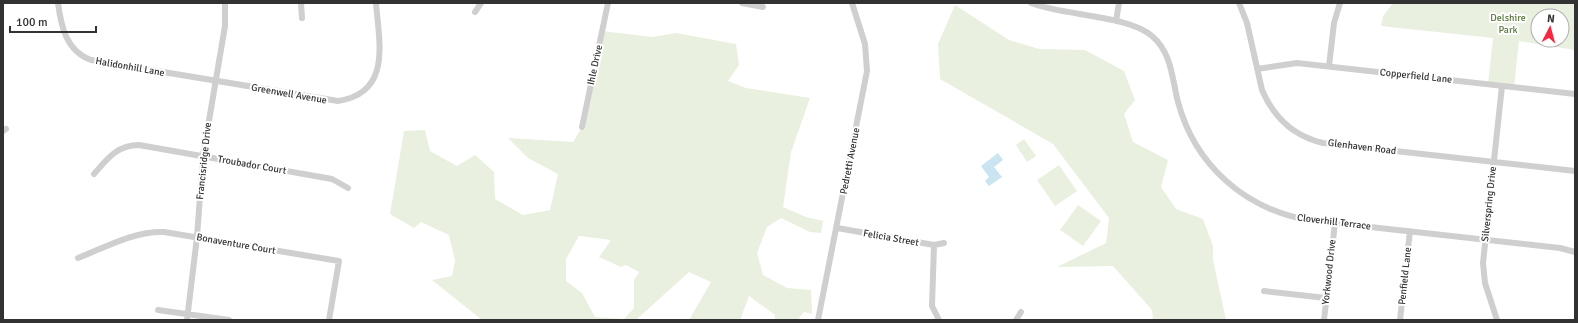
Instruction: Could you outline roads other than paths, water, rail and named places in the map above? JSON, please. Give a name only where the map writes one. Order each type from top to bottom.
[{"type":"street","name":"Halidonhill Lane","points":[[58,3],[67,40],[73,48],[86,58],[215,82]]},
{"type":"street","name":"Francisridge Drive","points":[[187,317],[197,237],[203,156],[225,26],[225,3]]},
{"type":"street","points":[[300,3],[302,18]]},
{"type":"street","name":"Greenwell Avenue","points":[[215,82],[330,101],[353,98],[370,85],[379,64],[376,3]]},
{"type":"street","points":[[474,12],[481,3]]},
{"type":"street","name":"Ihle Drive","points":[[582,127],[608,3]]},
{"type":"street","points":[[742,3],[763,7]]},
{"type":"street","name":"Pedretti Avenue","points":[[818,320],[867,71],[866,48],[852,3]]},
{"type":"street","name":"Cloverhill Terrace","points":[[1031,3],[1049,9],[1116,22],[1145,31],[1162,47],[1169,62],[1178,102],[1189,132],[1204,157],[1221,177],[1243,195],[1266,208],[1294,217],[1335,223],[1575,252]]},
{"type":"street","points":[[1116,22],[1119,3]]},
{"type":"street","name":"Glenhaven Road","points":[[1239,3],[1247,23],[1262,90],[1275,113],[1294,131],[1313,140],[1575,172]]},
{"type":"street","points":[[1329,66],[1334,23],[1340,3]]},
{"type":"street","name":"Copperfield Lane","points":[[1257,69],[1287,63],[1329,66],[1575,94]]},
{"type":"street","name":"Silverspring Drive","points":[[1498,320],[1483,273],[1485,240],[1502,86]]},
{"type":"street","name":"Troubador Court","points":[[94,174],[113,153],[128,146],[139,146],[332,179],[348,188]]},
{"type":"street","name":"Yorkwood Drive","points":[[1324,320],[1335,223]]},
{"type":"street","name":"Felicia Street","points":[[837,228],[934,245],[944,243]]},
{"type":"street","name":"Penfield Lane","points":[[1400,320],[1410,231]]},
{"type":"street","name":"Bonaventure Court","points":[[78,258],[144,233],[164,232],[339,261],[329,320]]},
{"type":"street","points":[[934,245],[932,306],[939,320]]},
{"type":"street","points":[[1264,291],[1326,298]]},
{"type":"street","points":[[158,310],[187,317],[229,320]]},
{"type":"street","points":[[1016,320],[1021,312]]},
{"type":"water","points":[[998,153],[1003,160],[994,167],[1002,177],[989,186],[985,181],[989,177],[981,166]]},
{"type":"park label","name":"Delshire Park","points":[[1508,24]]}]
